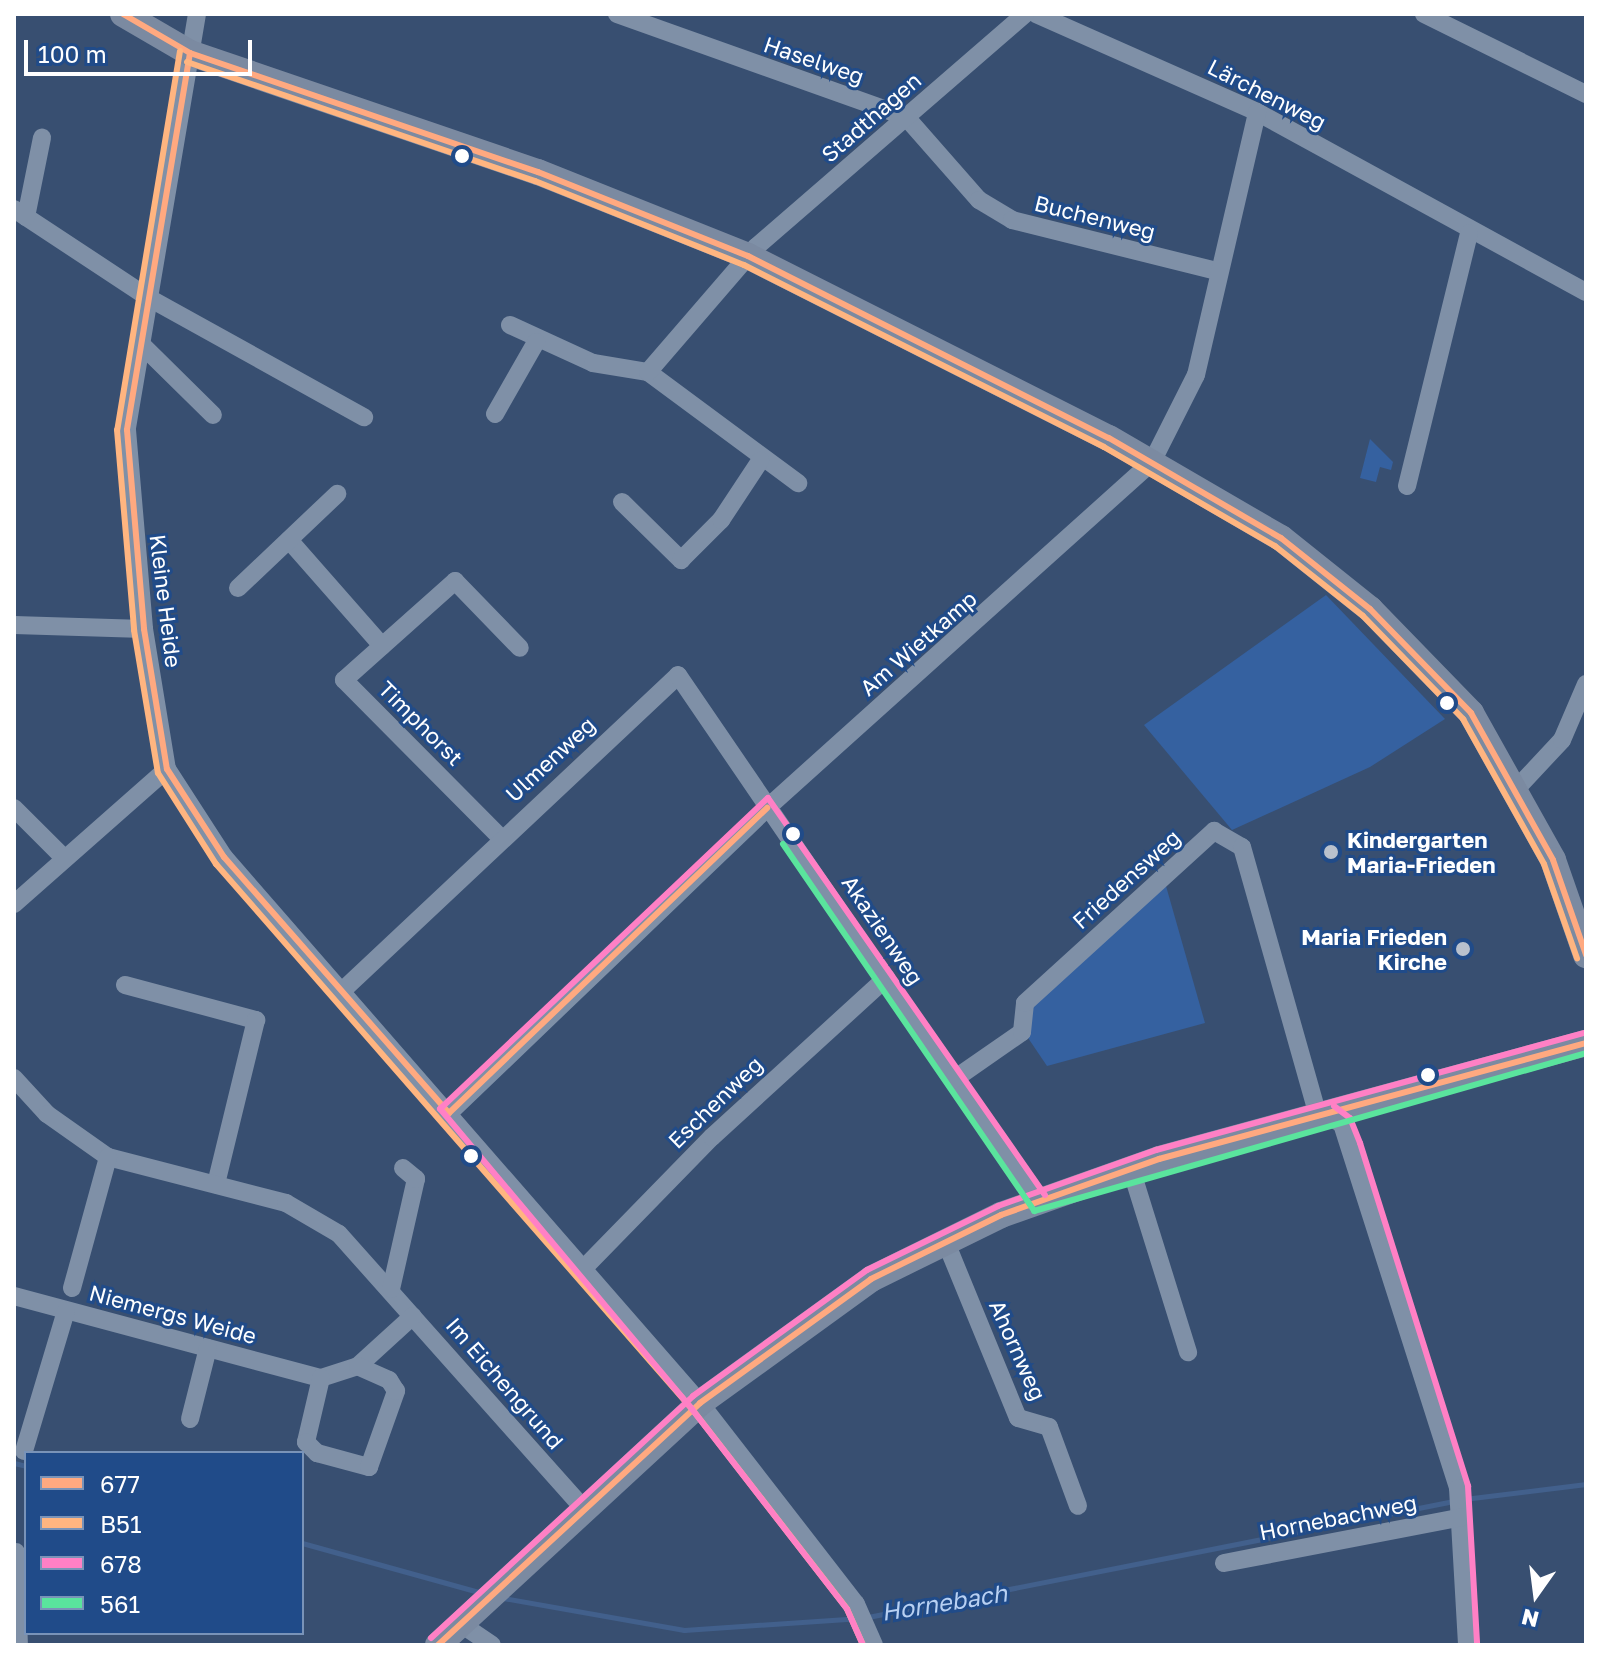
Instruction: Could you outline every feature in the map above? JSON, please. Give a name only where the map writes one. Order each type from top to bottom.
[{"type":"street","points":[[123,14],[190,53],[538,172],[748,256],[1152,462],[1281,538],[1370,609],[1467,708],[1518,787],[1586,955]]},
{"type":"street","name":"Kleine Heide","points":[[167,769],[144,629],[128,484],[141,344],[197,14]]},
{"type":"street","name":"Haselweg","points":[[617,14],[906,117]]},
{"type":"street","name":"Stadthagen","points":[[648,372],[748,256],[1025,14]]},
{"type":"street","name":"Lärchenweg","points":[[1036,14],[1257,112],[1469,233],[1586,292]]},
{"type":"street","points":[[1424,14],[1586,94]]},
{"type":"street","name":"Am Wietkamp","points":[[449,1113],[767,808],[1152,462],[1196,375],[1217,271],[1257,112]]},
{"type":"street","name":"Buchenweg","points":[[906,117],[979,200],[1004,216],[1217,271]]},
{"type":"street","points":[[42,138],[20,213],[149,298],[364,417]]},
{"type":"street","points":[[1407,486],[1469,233]]},
{"type":"street","points":[[510,325],[536,342],[593,363],[648,372],[760,461],[798,483]]},
{"type":"street","points":[[495,414],[536,342]]},
{"type":"street","points":[[141,344],[213,415]]},
{"type":"street","points":[[622,502],[681,560],[721,520],[760,461]]},
{"type":"street","points":[[238,588],[337,494]]},
{"type":"street","name":"Timphorst","points":[[289,540],[382,646]]},
{"type":"street","name":"Timphorst","points":[[501,838],[344,680],[455,581],[520,648]]},
{"type":"street","points":[[14,625],[144,629]]},
{"type":"street","name":"Ulmenweg","points":[[342,991],[501,838],[678,675],[767,808]]},
{"type":"street","points":[[1518,787],[1562,740],[1586,684]]},
{"type":"street","points":[[14,904],[167,769],[224,857],[700,1403],[856,1604],[873,1639]]},
{"type":"street","points":[[14,808],[64,858]]},
{"type":"street","name":"Akazienweg","points":[[767,808],[1037,1201]]},
{"type":"street","name":"Friedensweg","points":[[953,1080],[1022,1032],[1025,1003],[1214,831],[1242,847],[1316,1109],[1328,1114]]},
{"type":"street","name":"Eschenweg","points":[[584,1268],[712,1137],[886,978]]},
{"type":"street","points":[[125,985],[256,1020],[216,1184]]},
{"type":"street","points":[[438,1645],[700,1403],[814,1313],[945,1240],[1037,1201],[1131,1169],[1586,1043]]},
{"type":"street","name":"Im Eichengrund","points":[[14,1078],[47,1114],[108,1157],[216,1184],[314,1217],[391,1289],[584,1509]]},
{"type":"street","points":[[1328,1114],[1342,1124],[1351,1147],[1458,1488],[1467,1645]]},
{"type":"street","points":[[72,1288],[108,1157]]},
{"type":"street","points":[[391,1289],[416,1179],[403,1168]]},
{"type":"street","points":[[1131,1169],[1188,1352]]},
{"type":"street","name":"Ahornweg","points":[[945,1240],[1018,1418],[1049,1427],[1078,1506]]},
{"type":"street","name":"Niemergs Weide","points":[[14,1296],[321,1378]]},
{"type":"street","points":[[24,1451],[66,1311]]},
{"type":"street","points":[[358,1366],[395,1385],[375,1463],[369,1467],[301,1448],[321,1378],[358,1366],[413,1316]]},
{"type":"street","points":[[190,1419],[208,1348]]},
{"type":"street","name":"Hornebachweg","points":[[1224,1563],[1462,1517]]},
{"type":"street","points":[[16,1552],[19,1645]]},
{"type":"street","points":[[469,1616],[492,1645]]},
{"type":"shaded area","points":[[1370,439],[1393,462],[1391,470],[1380,467],[1376,482],[1360,478]]},
{"type":"shaded area","points":[[1326,595],[1445,719],[1370,767],[1232,830],[1144,725]]},
{"type":"shaded area","points":[[1164,879],[1205,1023],[1047,1066],[1024,1032],[1026,1004]]},
{"type":"waterway","name":"Hornebach","points":[[14,1463],[24,1466]]},
{"type":"waterway","name":"Hornebach","points":[[1464,1499],[1586,1484]]},
{"type":"waterway","name":"Hornebach","points":[[868,1617],[1454,1501]]},
{"type":"waterway","name":"Hornebach","points":[[304,1544],[482,1593]]},
{"type":"waterway","name":"Hornebach","points":[[503,1598],[684,1630],[858,1618]]},
{"type":"transit line","name":"677","points":[[123,14],[190,53],[538,172],[748,256],[1109,438],[1281,538],[1370,609],[1471,713],[1553,860],[1586,955]]},
{"type":"transit line","name":"B51","points":[[180,51],[117,430],[134,630],[158,773],[216,864],[692,1409],[847,1609],[863,1645]]},
{"type":"transit line","name":"677","points":[[190,53],[127,430],[144,629],[167,769],[224,857],[449,1113]]},
{"type":"transit line","name":"B51","points":[[187,62],[535,181],[744,265],[1104,447],[1275,546],[1363,616],[1463,719],[1544,864],[1577,958]]},
{"type":"transit line","name":"678","points":[[863,1645],[847,1609],[692,1409],[440,1109],[768,798],[1045,1195]]},
{"type":"transit line","name":"677","points":[[449,1113],[767,808]]},
{"type":"transit line","name":"561","points":[[783,844],[1034,1211],[1586,1053]]},
{"type":"transit line","name":"678","points":[[431,1638],[693,1396],[867,1270],[998,1206],[1156,1150],[1583,1033]]},
{"type":"transit line","name":"677","points":[[438,1645],[700,1403],[871,1279],[1001,1215],[1159,1159],[1586,1043]]},
{"type":"transit line","name":"678","points":[[1334,1106],[1350,1118],[1360,1143],[1468,1486],[1477,1644]]},
{"type":"place","name":"Kindergarten Maria-Frieden","points":[[1331,852]]},
{"type":"place","name":"Maria Frieden Kirche","points":[[1463,949]]}]
